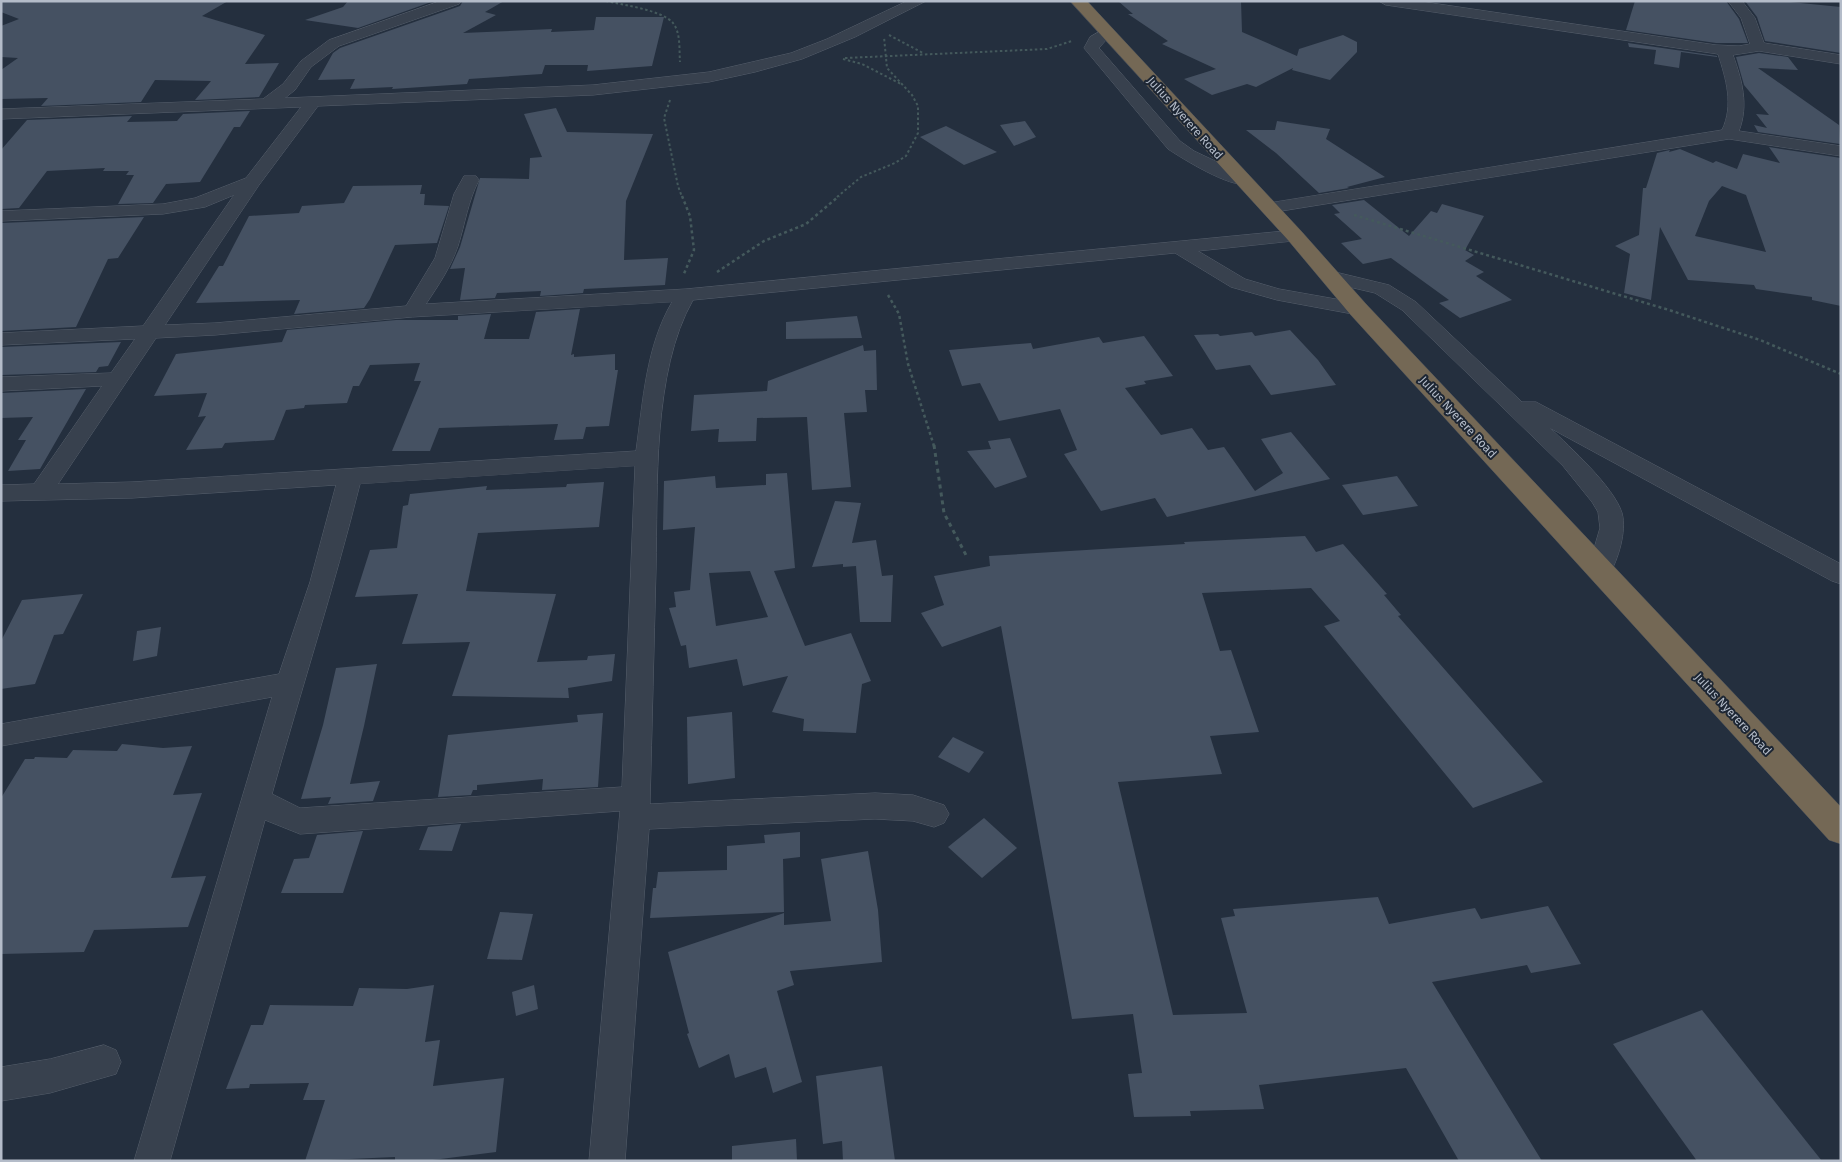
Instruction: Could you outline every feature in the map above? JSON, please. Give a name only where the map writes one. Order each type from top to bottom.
[{"type":"highway","name":"Julius Nyerere Road","points":[[1078,1],[1104,33],[1295,236],[1358,309],[1841,830]]},
{"type":"street","points":[[266,104],[289,87],[306,64],[329,46],[355,34],[406,19],[454,1]]},
{"type":"street","points":[[1,114],[313,102],[456,94],[593,90],[682,81],[779,62],[832,42],[919,1]]},
{"type":"street","points":[[1386,1],[1724,49],[1752,50],[1758,46],[1841,60]]},
{"type":"street","points":[[1735,1],[1748,18],[1758,46]]},
{"type":"street","points":[[1724,49],[1737,90],[1735,124],[1729,134]]},
{"type":"street","points":[[40,492],[116,379],[151,333],[252,182],[313,102]]},
{"type":"street","points":[[1269,208],[1729,134],[1841,151]]},
{"type":"street","points":[[412,310],[439,269],[451,239],[462,195],[470,180]]},
{"type":"street","points":[[1,216],[162,208],[199,203],[252,182]]},
{"type":"street","points":[[1,339],[151,333],[412,310],[679,292],[879,276],[1295,236]]},
{"type":"street","points":[[1180,248],[1238,283],[1277,294],[1358,309]]},
{"type":"street","points":[[1331,277],[1382,289],[1410,306],[1468,364],[1501,393],[1571,461],[1600,496],[1610,512],[1612,528],[1600,569]]},
{"type":"street","points":[[607,1161],[635,808],[648,458],[653,403],[665,344],[677,307],[679,292]]},
{"type":"street","points":[[1,384],[116,379]]},
{"type":"street","points":[[1501,393],[1805,558],[1841,575]]},
{"type":"street","points":[[1,493],[132,490],[648,458]]},
{"type":"street","points":[[152,1161],[290,683],[323,582],[350,477]]},
{"type":"street","points":[[1,735],[290,683]]},
{"type":"street","points":[[256,799],[278,813],[300,821],[635,808],[875,806],[913,808],[934,814]]},
{"type":"street","points":[[1,1084],[50,1076],[104,1062]]},
{"type":"path","points":[[606,1],[665,17],[673,23],[677,34],[682,81],[668,102],[664,118],[678,186],[690,216],[694,250],[679,292]]},
{"type":"path","points":[[868,25],[924,53]]},
{"type":"path","points":[[905,86],[862,64],[841,58],[1047,49],[1104,33]]},
{"type":"path","points":[[679,292],[710,276],[764,241],[806,224],[861,177],[871,171],[900,161],[909,154],[916,143],[919,121],[917,102],[886,66],[885,55]]},
{"type":"path","points":[[1316,200],[1376,222],[1678,313],[1760,340],[1841,374]]},
{"type":"path","points":[[879,276],[899,314],[908,364],[933,440],[944,513],[967,557]]},
{"type":"building","points":[[1,1],[228,1],[202,16],[265,35],[245,64],[279,63],[259,97],[195,100],[211,81],[155,80],[141,102],[41,106],[48,98],[1,99],[1,70],[18,58],[1,57],[1,26],[19,19],[1,12]]},
{"type":"building","points":[[348,1],[434,1],[358,28],[305,20],[343,7]]},
{"type":"building","points":[[463,1],[504,1],[485,12],[496,15],[463,33],[552,29],[551,32],[594,30],[596,17],[664,17],[652,66],[587,71],[588,65],[545,65],[542,74],[469,79],[467,84],[392,89],[393,87],[350,89],[355,79],[318,80],[333,53],[340,48],[460,6]]},
{"type":"building","points":[[1118,1],[1241,1],[1242,32],[1297,56],[1299,49],[1343,35],[1357,42],[1357,52],[1330,80],[1292,70],[1293,68],[1256,87],[1247,84],[1212,95],[1184,79],[1216,69],[1162,44],[1168,41],[1128,14],[1133,14]]},
{"type":"building","points":[[1635,1],[1726,1],[1739,19],[1748,43],[1716,43],[1626,30]]},
{"type":"building","points":[[1745,1],[1780,1],[1841,7],[1841,53],[1765,41],[1757,17]]},
{"type":"building","points":[[1628,43],[1717,57],[1681,52],[1679,68],[1654,64],[1656,50],[1629,47]]},
{"type":"building","points":[[1759,53],[1788,57],[1798,70],[1758,68],[1839,125],[1840,144],[1758,132],[1754,125],[1767,128],[1756,114],[1769,115],[1744,85],[1736,57]]},
{"type":"building","points":[[556,108],[567,132],[653,134],[626,201],[624,260],[668,258],[665,285],[584,289],[583,293],[540,296],[541,291],[497,293],[495,298],[460,300],[465,268],[450,269],[460,247],[480,178],[529,179],[530,158],[542,157],[524,114]]},
{"type":"building","points":[[250,111],[240,127],[234,127],[200,182],[166,184],[153,203],[118,204],[134,175],[126,175],[129,171],[103,171],[105,168],[47,171],[19,208],[1,209],[1,150],[27,120],[132,116],[127,122],[177,121],[183,114]]},
{"type":"building","points":[[1025,121],[1036,137],[1014,146],[1000,125]]},
{"type":"building","points":[[1277,121],[1330,129],[1326,139],[1385,177],[1347,187],[1349,188],[1319,193],[1276,153],[1246,130],[1275,130]]},
{"type":"building","points":[[946,126],[997,152],[964,165],[920,137]]},
{"type":"building","points":[[1769,147],[1841,158],[1841,306],[1812,300],[1812,297],[1756,289],[1754,285],[1688,280],[1660,227],[1651,300],[1624,293],[1630,254],[1615,246],[1639,235],[1643,188],[1646,188],[1657,153],[1680,149],[1713,163],[1716,161],[1737,169],[1743,154],[1780,163]],"holes":[[[1722,186],[1746,195],[1766,252],[1695,236],[1709,201]]]},
{"type":"building","points":[[422,185],[420,194],[425,194],[424,205],[449,206],[437,243],[395,245],[364,308],[294,314],[300,300],[196,303],[219,266],[223,266],[249,216],[299,213],[302,206],[344,203],[353,186]]},
{"type":"building","points":[[1364,200],[1409,236],[1431,211],[1437,213],[1442,204],[1484,216],[1465,250],[1474,255],[1465,261],[1484,272],[1476,276],[1512,300],[1460,318],[1439,303],[1449,300],[1391,258],[1363,264],[1341,243],[1362,239],[1334,214],[1340,213],[1332,205]]},
{"type":"building","points":[[144,217],[118,258],[108,259],[76,327],[1,331],[1,223]]},
{"type":"building","points":[[580,309],[571,355],[574,354],[574,357],[615,354],[615,370],[618,370],[609,426],[586,427],[583,439],[554,440],[558,424],[439,428],[430,451],[392,451],[421,381],[414,381],[420,363],[370,365],[359,386],[353,386],[347,403],[305,405],[304,408],[286,410],[274,440],[225,443],[222,448],[186,450],[206,416],[198,417],[207,393],[154,396],[176,354],[282,342],[287,330],[396,320],[458,320],[458,316],[491,314],[484,339],[529,339],[536,312]]},
{"type":"building","points":[[857,316],[862,338],[786,339],[786,322]]},
{"type":"building","points":[[1290,330],[1318,360],[1336,385],[1271,395],[1250,365],[1216,370],[1194,335],[1218,334],[1220,336],[1252,332],[1255,336]]},
{"type":"building","points":[[1144,336],[1173,376],[1144,381],[1146,384],[1125,388],[1161,435],[1192,428],[1208,450],[1224,447],[1255,491],[1283,473],[1261,439],[1291,432],[1330,479],[1167,517],[1155,498],[1101,511],[1064,454],[1077,450],[1060,409],[999,421],[980,383],[962,386],[949,350],[1031,343],[1033,349],[1099,337],[1103,343]]},
{"type":"building","points":[[121,342],[108,366],[99,367],[96,372],[1,375],[1,347]]},
{"type":"building","points":[[863,345],[864,351],[876,350],[877,390],[865,390],[867,412],[844,413],[851,487],[812,490],[807,417],[757,418],[756,441],[718,442],[719,429],[691,431],[694,395],[767,391],[768,381]]},
{"type":"building","points":[[86,389],[40,469],[8,471],[26,440],[18,440],[33,417],[1,418],[1,393]]},
{"type":"building","points":[[1010,438],[1027,477],[995,488],[967,451],[991,449],[988,441]]},
{"type":"building","points":[[787,473],[795,568],[774,571],[805,646],[851,633],[871,681],[862,684],[856,733],[803,731],[804,719],[772,712],[788,676],[743,686],[737,659],[689,668],[686,645],[681,646],[669,608],[676,607],[674,592],[690,590],[695,527],[663,530],[664,481],[715,476],[716,488],[766,485],[766,474]],"holes":[[[750,571],[768,617],[716,626],[709,573]]]},
{"type":"building","points":[[1397,476],[1418,506],[1363,515],[1342,485]]},
{"type":"building","points":[[604,482],[599,527],[478,533],[466,591],[556,594],[537,662],[587,660],[588,656],[615,654],[612,681],[568,688],[569,698],[452,696],[470,642],[402,644],[418,594],[355,597],[370,550],[397,548],[403,506],[408,505],[410,494],[487,486],[486,490],[566,487],[567,484]]},
{"type":"building","points":[[835,501],[861,503],[852,543],[876,540],[882,576],[893,575],[891,622],[860,622],[856,566],[843,567],[843,564],[812,567]]},
{"type":"building","points":[[1305,536],[1316,552],[1343,544],[1387,594],[1384,595],[1401,615],[1398,616],[1543,782],[1473,808],[1324,626],[1340,621],[1311,588],[1202,593],[1220,651],[1231,650],[1259,732],[1210,736],[1222,774],[1118,782],[1173,1015],[1247,1013],[1221,918],[1235,916],[1233,909],[1378,897],[1389,924],[1475,908],[1481,919],[1548,906],[1581,964],[1531,973],[1527,965],[1432,982],[1542,1161],[1459,1161],[1406,1068],[1259,1085],[1264,1109],[1190,1111],[1191,1116],[1134,1117],[1128,1074],[1142,1073],[1133,1014],[1072,1019],[1001,626],[942,647],[921,613],[944,605],[934,576],[990,566],[989,556],[1185,544],[1184,542]]},
{"type":"building","points":[[83,594],[63,634],[54,635],[35,684],[1,689],[1,641],[22,600]]},
{"type":"building","points":[[161,627],[157,656],[133,661],[137,631]]},
{"type":"building","points":[[377,664],[350,784],[380,781],[373,801],[328,804],[331,797],[301,799],[323,725],[336,668]]},
{"type":"building","points":[[732,712],[735,778],[688,784],[687,717]]},
{"type":"building","points":[[603,713],[598,787],[542,790],[543,779],[477,785],[477,790],[473,790],[471,795],[438,797],[448,735],[578,722],[577,715]]},
{"type":"building","points":[[953,737],[984,752],[969,773],[938,757]]},
{"type":"building","points":[[122,744],[163,748],[192,746],[173,795],[202,793],[171,878],[206,876],[188,927],[94,930],[84,952],[1,954],[1,798],[25,759],[34,759],[35,757],[67,758],[73,750],[117,751]]},
{"type":"building","points":[[984,818],[1017,848],[982,878],[948,847]]},
{"type":"building","points":[[461,824],[452,851],[419,850],[428,827]]},
{"type":"building","points":[[363,831],[343,893],[281,893],[294,859],[309,858],[317,835]]},
{"type":"building","points":[[800,832],[800,857],[783,859],[784,912],[650,918],[653,888],[656,888],[658,872],[727,870],[727,846],[765,843],[764,835]]},
{"type":"building","points":[[868,851],[878,910],[882,962],[790,971],[794,985],[777,991],[802,1082],[773,1093],[766,1067],[735,1078],[729,1054],[699,1068],[687,1034],[689,1033],[668,952],[784,913],[784,925],[831,921],[821,859]]},
{"type":"building","points":[[500,912],[533,914],[522,960],[487,959]]},
{"type":"building","points":[[434,985],[425,1042],[440,1040],[433,1086],[504,1078],[496,1152],[425,1161],[395,1161],[395,1157],[305,1161],[325,1100],[303,1100],[309,1083],[250,1084],[249,1088],[226,1089],[251,1025],[263,1025],[270,1005],[353,1006],[359,988],[407,989]]},
{"type":"building","points":[[534,985],[538,1009],[516,1016],[512,992]]},
{"type":"building","points":[[1702,1010],[1822,1161],[1697,1161],[1613,1044]]},
{"type":"building","points":[[882,1066],[895,1161],[843,1161],[842,1141],[823,1144],[816,1076]]},
{"type":"building","points":[[796,1139],[797,1161],[732,1161],[732,1146]]}]
